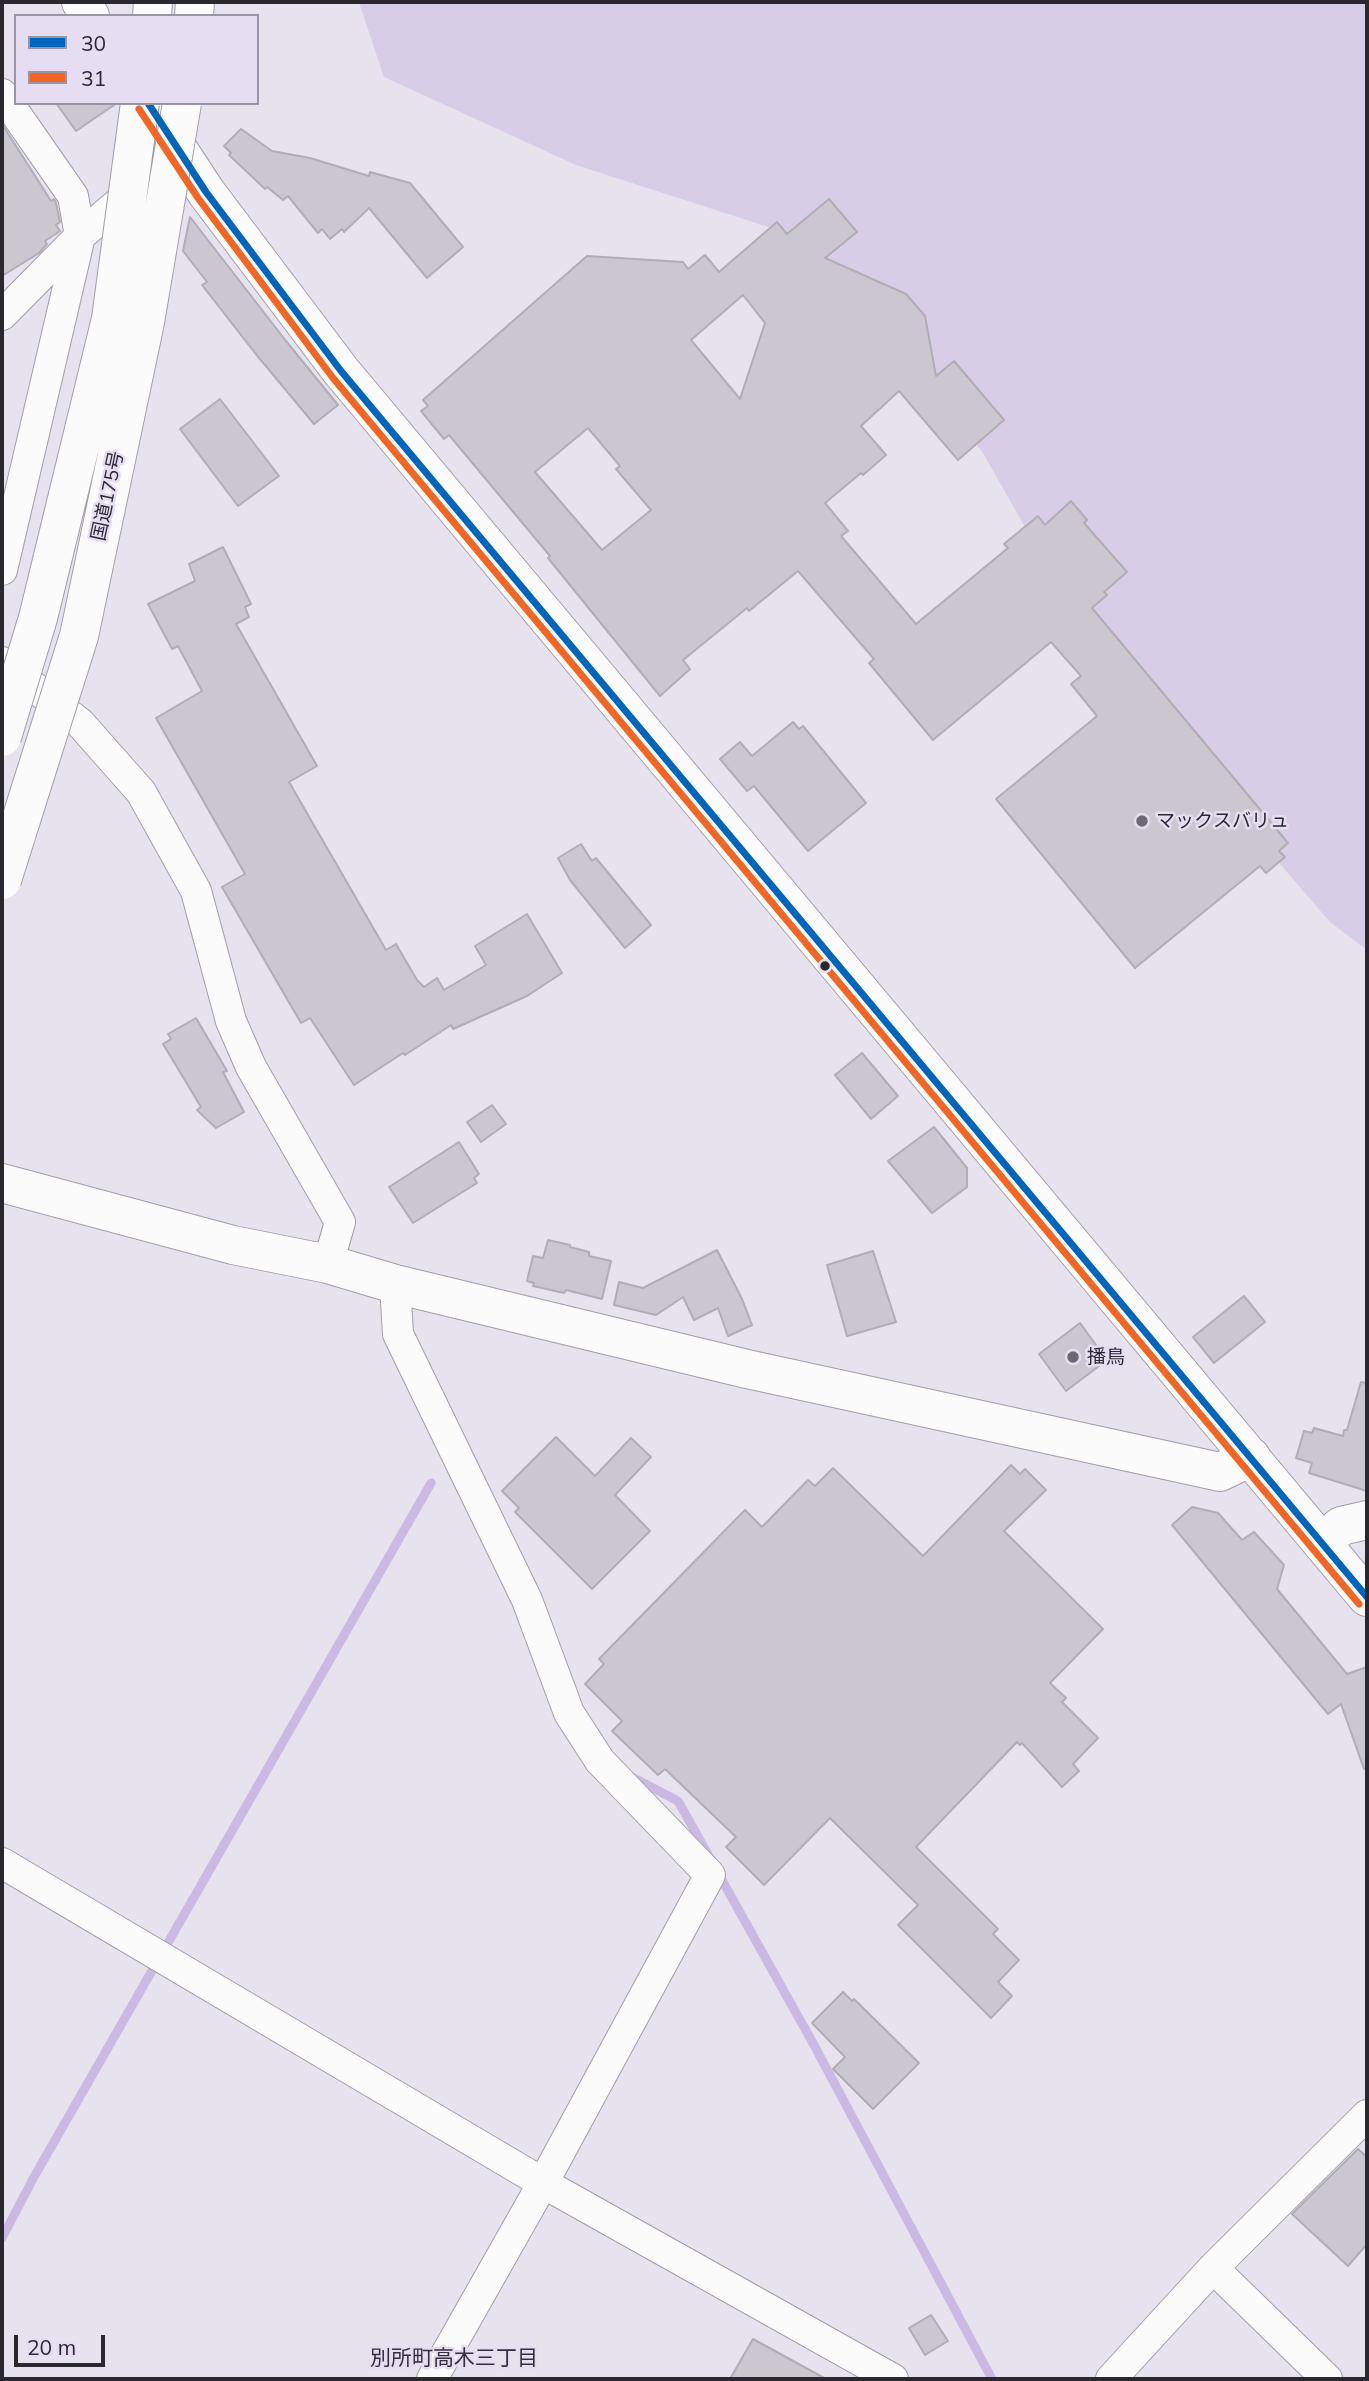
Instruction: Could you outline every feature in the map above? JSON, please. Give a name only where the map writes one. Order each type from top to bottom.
[{"type":"main road","name":"国道175号","points":[[2,737],[38,618],[111,319],[140,105]]},
{"type":"main road","points":[[149,105],[206,192],[341,370],[1367,1597]]},
{"type":"main road","name":"国道175号","points":[[2,880],[79,636],[145,322],[181,105]]},
{"type":"main road","points":[[2,1183],[233,1245],[328,1264],[395,1284],[747,1369],[1220,1472],[1251,1457]]},
{"type":"main road","points":[[1322,1543],[1341,1526],[1367,1520]]},
{"type":"street","points":[[2,94],[73,196],[80,236],[2,570]]},
{"type":"street","points":[[2,315],[80,236],[141,183]]},
{"type":"street","points":[[2,662],[80,723],[141,792],[196,891],[231,1021],[251,1067],[340,1222],[328,1264]]},
{"type":"street","points":[[395,1284],[398,1334],[527,1600],[569,1713],[600,1761],[710,1875],[543,2183],[432,2379]]},
{"type":"street","points":[[2,1863],[543,2183],[893,2379]]},
{"type":"street","points":[[1111,2379],[1213,2268],[1367,2115]]},
{"type":"street","points":[[1213,2268],[1326,2379]]},
{"type":"shaded area","points":[[359,2],[1367,2],[1367,950],[1330,922],[1093,647],[983,453],[815,242],[576,165],[384,77]]},
{"type":"building","points":[[57,105],[114,105],[76,131]]},
{"type":"building","points":[[2,124],[51,201],[54,199],[60,222],[56,225],[60,231],[45,241],[47,244],[39,253],[2,276]]},
{"type":"building","points":[[241,129],[272,151],[310,158],[369,176],[370,172],[410,183],[463,247],[427,278],[369,208],[344,232],[342,229],[330,239],[322,229],[318,233],[288,196],[283,200],[267,187],[265,189],[229,155],[231,153],[224,146]]},
{"type":"building","points":[[829,199],[857,232],[825,258],[906,294],[925,316],[936,376],[954,361],[1004,420],[958,460],[899,391],[861,426],[886,455],[825,503],[848,531],[841,536],[916,624],[1008,548],[1004,544],[1038,516],[1045,525],[1071,501],[1087,520],[1084,523],[1127,572],[1104,592],[1107,595],[1092,608],[1288,843],[1279,851],[1285,857],[1266,873],[1260,866],[1135,968],[996,799],[1097,716],[1071,684],[1081,676],[1051,642],[933,740],[869,663],[874,659],[798,571],[683,660],[690,669],[660,696],[548,558],[550,556],[449,435],[444,439],[421,411],[428,406],[423,400],[587,256],[683,262],[688,269],[705,255],[719,272],[777,222],[787,234]],"holes":[[[743,295],[765,323],[740,399],[691,340]],[[588,428],[620,466],[616,469],[651,510],[602,550],[535,472]]]},
{"type":"building","points":[[190,217],[338,405],[314,424],[202,285],[207,282],[183,251]]},
{"type":"building","points":[[220,399],[279,476],[238,506],[180,429]]},
{"type":"building","points":[[223,547],[251,604],[245,607],[249,617],[236,624],[317,766],[289,782],[386,950],[396,944],[424,987],[437,978],[444,990],[486,965],[475,946],[527,914],[562,973],[527,996],[453,1029],[451,1025],[354,1085],[310,1018],[301,1023],[222,887],[245,874],[156,718],[202,691],[178,646],[172,649],[148,604],[195,581],[189,564]]},
{"type":"building","points":[[793,722],[799,729],[803,726],[866,803],[808,851],[754,786],[747,791],[720,759],[740,742],[752,756]]},
{"type":"building","points":[[581,844],[592,861],[596,858],[651,925],[625,948],[570,880],[558,858]]},
{"type":"building","points":[[196,1018],[227,1071],[223,1072],[244,1112],[216,1128],[197,1110],[201,1107],[163,1044],[171,1039],[168,1034]]},
{"type":"building","points":[[862,1053],[898,1096],[871,1119],[835,1075]]},
{"type":"building","points":[[492,1105],[506,1124],[481,1142],[467,1122]]},
{"type":"building","points":[[934,1127],[967,1168],[967,1187],[932,1213],[888,1161]]},
{"type":"building","points":[[459,1142],[479,1174],[474,1178],[477,1183],[413,1223],[389,1187]]},
{"type":"building","points":[[548,1240],[589,1252],[589,1256],[611,1261],[602,1299],[566,1290],[564,1293],[533,1286],[534,1283],[527,1281],[533,1256],[543,1258]]},
{"type":"building","points":[[717,1250],[752,1325],[728,1336],[718,1308],[694,1320],[683,1297],[656,1315],[614,1305],[619,1282],[643,1288]]},
{"type":"building","points":[[873,1251],[896,1322],[847,1336],[827,1265]]},
{"type":"building","points":[[1244,1296],[1265,1322],[1214,1363],[1193,1337]]},
{"type":"building","name":"播鳥","points":[[1080,1323],[1107,1360],[1066,1391],[1039,1354]]},
{"type":"building","points":[[1361,1382],[1367,1383],[1367,1491],[1309,1473],[1312,1463],[1296,1458],[1304,1431],[1312,1433],[1314,1428],[1343,1436]]},
{"type":"building","points":[[556,1437],[595,1476],[631,1438],[651,1457],[615,1495],[650,1531],[592,1589],[515,1512],[519,1508],[502,1491]]},
{"type":"building","points":[[1011,1465],[1020,1474],[1025,1469],[1046,1490],[1004,1531],[1103,1629],[1050,1683],[1066,1698],[1062,1702],[1098,1738],[1073,1764],[1079,1771],[1062,1787],[1022,1743],[1020,1745],[1017,1742],[916,1847],[998,1929],[993,1934],[1019,1960],[998,1982],[1012,1996],[991,2018],[898,1925],[918,1905],[830,1818],[764,1885],[726,1847],[736,1837],[665,1769],[658,1775],[612,1731],[622,1721],[585,1684],[604,1664],[599,1659],[745,1510],[762,1527],[808,1480],[815,1486],[833,1468],[923,1556]]},
{"type":"building","points":[[1192,1507],[1218,1513],[1242,1540],[1254,1532],[1284,1565],[1277,1589],[1347,1674],[1367,1667],[1367,1769],[1364,1769],[1341,1704],[1328,1714],[1172,1525]]},
{"type":"building","points":[[843,1992],[852,2001],[854,1999],[919,2063],[873,2109],[833,2069],[845,2057],[812,2023]]},
{"type":"building","points":[[1358,2149],[1367,2157],[1367,2244],[1348,2266],[1292,2214]]},
{"type":"building","points":[[931,2315],[948,2341],[925,2355],[909,2328]]},
{"type":"building","points":[[753,2339],[826,2379],[730,2379]]},
{"type":"waterway","points":[[2,2238],[34,2177],[431,1483]]},
{"type":"waterway","points":[[630,1776],[678,1801],[710,1858]]},
{"type":"waterway","points":[[718,1873],[814,2045],[992,2379]]},
{"type":"transit line","name":"30","points":[[149,105],[206,192],[341,371],[1367,1597]]},
{"type":"transit line","name":"31","points":[[139,109],[198,198],[333,378],[1359,1604]]},
{"type":"place","name":"マックスバリュ","points":[[1142,821]]},
{"type":"place","name":"播鳥","points":[[1073,1357]]},
{"type":"district","name":"別所町高木三丁目","points":[[454,2359]]}]
